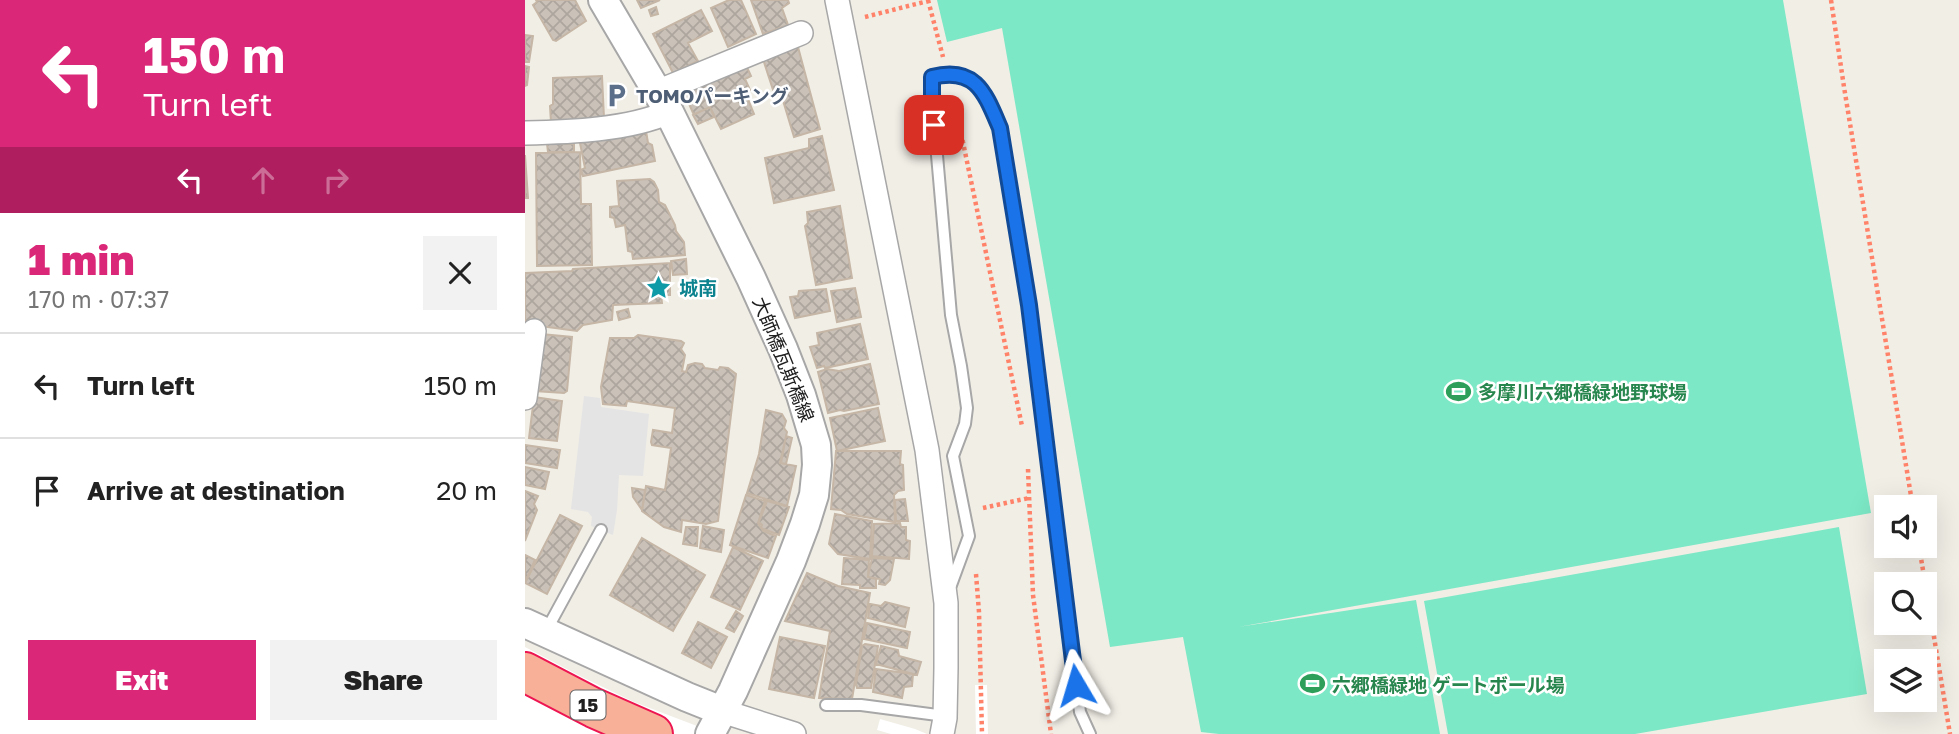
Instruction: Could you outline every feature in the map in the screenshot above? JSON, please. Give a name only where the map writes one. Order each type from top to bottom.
[{"type":"highway","name":"15","points":[[525,672],[594,708],[653,734]]},
{"type":"street","name":"大師橋瓦斯橋線","points":[[603,0],[663,102],[751,278],[801,395],[816,445],[814,495],[805,524],[733,691],[716,722]]},
{"type":"street","points":[[837,0],[927,450],[946,603],[944,725]]},
{"type":"street","points":[[525,132],[574,131],[651,120],[663,102],[801,33]]},
{"type":"street","points":[[525,398],[534,331]]},
{"type":"street","points":[[535,628],[675,692],[716,722],[794,734]]},
{"type":"lane","points":[[946,603],[955,570],[969,536],[953,456],[965,424],[967,408],[951,315],[932,98],[932,77],[947,73],[968,77],[981,90],[1000,128],[1029,305],[1080,712],[1090,734]]},
{"type":"lane","points":[[535,628],[601,530]]},
{"type":"lane","points":[[826,705],[862,705],[944,725]]},
{"type":"path","points":[[867,16],[928,0],[947,73],[1023,429]]},
{"type":"path","points":[[1831,0],[1911,495]]},
{"type":"path","points":[[1027,456],[1033,595],[1051,734]]},
{"type":"path","points":[[975,510],[1029,498]]},
{"type":"path","points":[[969,536],[978,587],[982,734]]},
{"type":"path","points":[[1921,558],[1950,734]]},
{"type":"green space","name":"多摩川六郷橋緑地野球場","points":[[937,0],[1783,0],[1871,513],[1238,627],[1416,600],[1440,734],[1201,732],[1183,637],[1110,647],[1002,28],[947,42]]},
{"type":"green space","points":[[1839,527],[1867,694],[1635,734],[1448,734],[1424,601]]},
{"type":"shaded area","points":[[584,396],[600,398],[601,407],[649,414],[643,476],[619,475],[613,535],[591,526],[592,517],[588,512],[571,509]]},
{"type":"pier","points":[[525,647],[634,702],[718,734],[525,734]]},
{"type":"pier","points":[[975,685],[987,685],[988,734],[976,734]]},
{"type":"pier","points":[[880,719],[927,734],[891,734],[877,730]]},
{"type":"building","points":[[536,0],[575,0],[586,21],[556,41],[553,40],[533,5]]},
{"type":"building","points":[[637,0],[660,0],[641,8]]},
{"type":"building","points":[[729,0],[741,0],[756,34],[728,47],[711,8]]},
{"type":"building","points":[[751,0],[788,0],[789,3],[782,8],[788,25],[763,34]]},
{"type":"building","points":[[656,7],[658,14],[651,16],[649,10]]},
{"type":"building","points":[[701,10],[712,31],[688,43],[698,61],[673,73],[653,34]]},
{"type":"building","points":[[525,35],[533,36],[529,62],[525,62]]},
{"type":"building","points":[[798,47],[820,129],[794,137],[781,94],[775,96],[763,59],[764,56]]},
{"type":"building","points":[[745,63],[751,76],[745,79],[750,90],[745,92],[754,114],[721,129],[710,107],[693,113],[683,90],[709,80],[711,82],[715,77]]},
{"type":"building","points":[[525,66],[529,67],[525,86]]},
{"type":"building","points":[[602,76],[604,118],[551,123],[553,78]]},
{"type":"building","points":[[710,107],[714,117],[698,124],[693,115]]},
{"type":"building","points":[[646,131],[655,161],[583,176],[581,170],[585,168],[580,143]]},
{"type":"building","points":[[822,136],[834,190],[774,203],[765,158],[809,148],[809,139]]},
{"type":"building","points":[[547,144],[574,144],[574,152],[548,152]]},
{"type":"building","points":[[580,152],[581,204],[591,204],[592,265],[537,266],[536,153]]},
{"type":"building","points":[[525,155],[528,198],[525,198]]},
{"type":"building","points":[[650,179],[658,190],[659,202],[665,205],[684,242],[685,255],[633,259],[632,252],[628,251],[625,225],[616,227],[614,218],[610,217],[610,207],[619,206],[617,181]]},
{"type":"building","points":[[840,206],[852,278],[816,285],[805,226],[808,223],[807,212]]},
{"type":"building","points":[[686,259],[687,274],[673,275],[671,261]]},
{"type":"building","points":[[670,263],[670,295],[661,295],[662,303],[613,305],[612,320],[583,325],[577,331],[525,324],[525,273]]},
{"type":"building","points":[[855,288],[861,317],[837,322],[831,291]]},
{"type":"building","points":[[826,289],[830,311],[795,318],[790,297],[798,296],[799,291]]},
{"type":"building","points":[[628,309],[630,317],[619,320],[617,312]]},
{"type":"building","points":[[860,324],[868,359],[817,368],[810,347],[819,345],[817,333]]},
{"type":"building","points":[[541,334],[572,337],[567,391],[564,393],[535,391]]},
{"type":"building","points":[[638,335],[684,343],[681,349],[685,355],[682,371],[686,372],[688,365],[695,363],[718,370],[720,367],[728,368],[736,374],[718,521],[706,524],[682,520],[681,532],[664,527],[642,511],[646,486],[665,490],[671,448],[652,445],[651,442],[653,430],[672,433],[675,408],[627,401],[626,406],[603,404],[601,387],[610,338],[634,338]]},
{"type":"building","points":[[870,364],[879,404],[828,413],[818,372],[827,369],[839,371]]},
{"type":"building","points":[[534,397],[562,401],[557,441],[529,438]]},
{"type":"building","points":[[878,408],[885,441],[837,451],[830,418]]},
{"type":"building","points":[[766,410],[782,414],[786,421],[784,428],[787,432],[780,463],[796,466],[787,506],[747,493],[759,454]]},
{"type":"building","points":[[786,436],[792,438],[786,464],[781,463]]},
{"type":"building","points":[[525,445],[560,450],[557,468],[525,463]]},
{"type":"building","points":[[836,451],[901,451],[904,490],[894,495],[895,522],[831,509]]},
{"type":"building","points":[[525,467],[549,472],[545,489],[525,485]]},
{"type":"building","points":[[632,488],[645,490],[642,510],[633,497]]},
{"type":"building","points":[[525,491],[538,496],[534,504],[537,510],[525,541]]},
{"type":"building","points":[[746,495],[765,501],[758,523],[763,531],[776,536],[768,558],[730,545]]},
{"type":"building","points":[[905,499],[908,521],[896,521],[895,500]]},
{"type":"building","points":[[767,501],[789,507],[779,535],[761,528],[759,522]]},
{"type":"building","points":[[835,514],[872,521],[870,559],[838,554],[829,544]]},
{"type":"building","points":[[560,515],[582,526],[547,594],[525,583]]},
{"type":"building","points":[[900,523],[901,527],[906,527],[906,540],[910,541],[909,559],[872,556],[874,524]]},
{"type":"building","points":[[703,526],[724,530],[721,552],[700,548]]},
{"type":"building","points":[[686,527],[698,527],[697,546],[683,544]]},
{"type":"building","points":[[642,538],[705,575],[673,631],[610,595]]},
{"type":"building","points":[[733,547],[763,561],[740,610],[711,597]]},
{"type":"building","points":[[525,555],[535,560],[525,582]]},
{"type":"building","points":[[844,558],[869,560],[868,577],[876,579],[876,588],[842,584]]},
{"type":"building","points":[[872,558],[894,559],[890,580],[885,585],[879,584],[880,579],[868,577]]},
{"type":"building","points":[[807,573],[838,586],[870,593],[852,699],[819,698],[830,631],[785,621]]},
{"type":"building","points":[[885,602],[909,608],[905,627],[868,618],[870,604],[881,606]]},
{"type":"building","points":[[736,611],[743,616],[734,632],[726,628]]},
{"type":"building","points":[[698,622],[727,637],[711,668],[682,653]]},
{"type":"building","points":[[867,623],[910,632],[907,648],[864,639]]},
{"type":"building","points":[[780,637],[825,646],[814,698],[769,689]]},
{"type":"building","points":[[862,646],[878,646],[871,688],[857,688]]},
{"type":"building","points":[[881,646],[898,650],[899,656],[921,662],[917,675],[876,664]]},
{"type":"building","points":[[876,669],[913,674],[912,686],[904,687],[902,698],[873,692]]},
{"type":"place","name":"TOMOパーキング","points":[[616,95]]},
{"type":"place","name":"城南","points":[[659,287]]},
{"type":"place","name":"多摩川六郷橋緑地野球場","points":[[1458,391]]},
{"type":"place","name":"六郷橋緑地 ゲートボール場","points":[[1312,684]]},
{"type":"route","points":[[934,125],[932,77],[947,73],[968,77],[981,90],[1000,128],[1029,305],[1076,685]]}]
